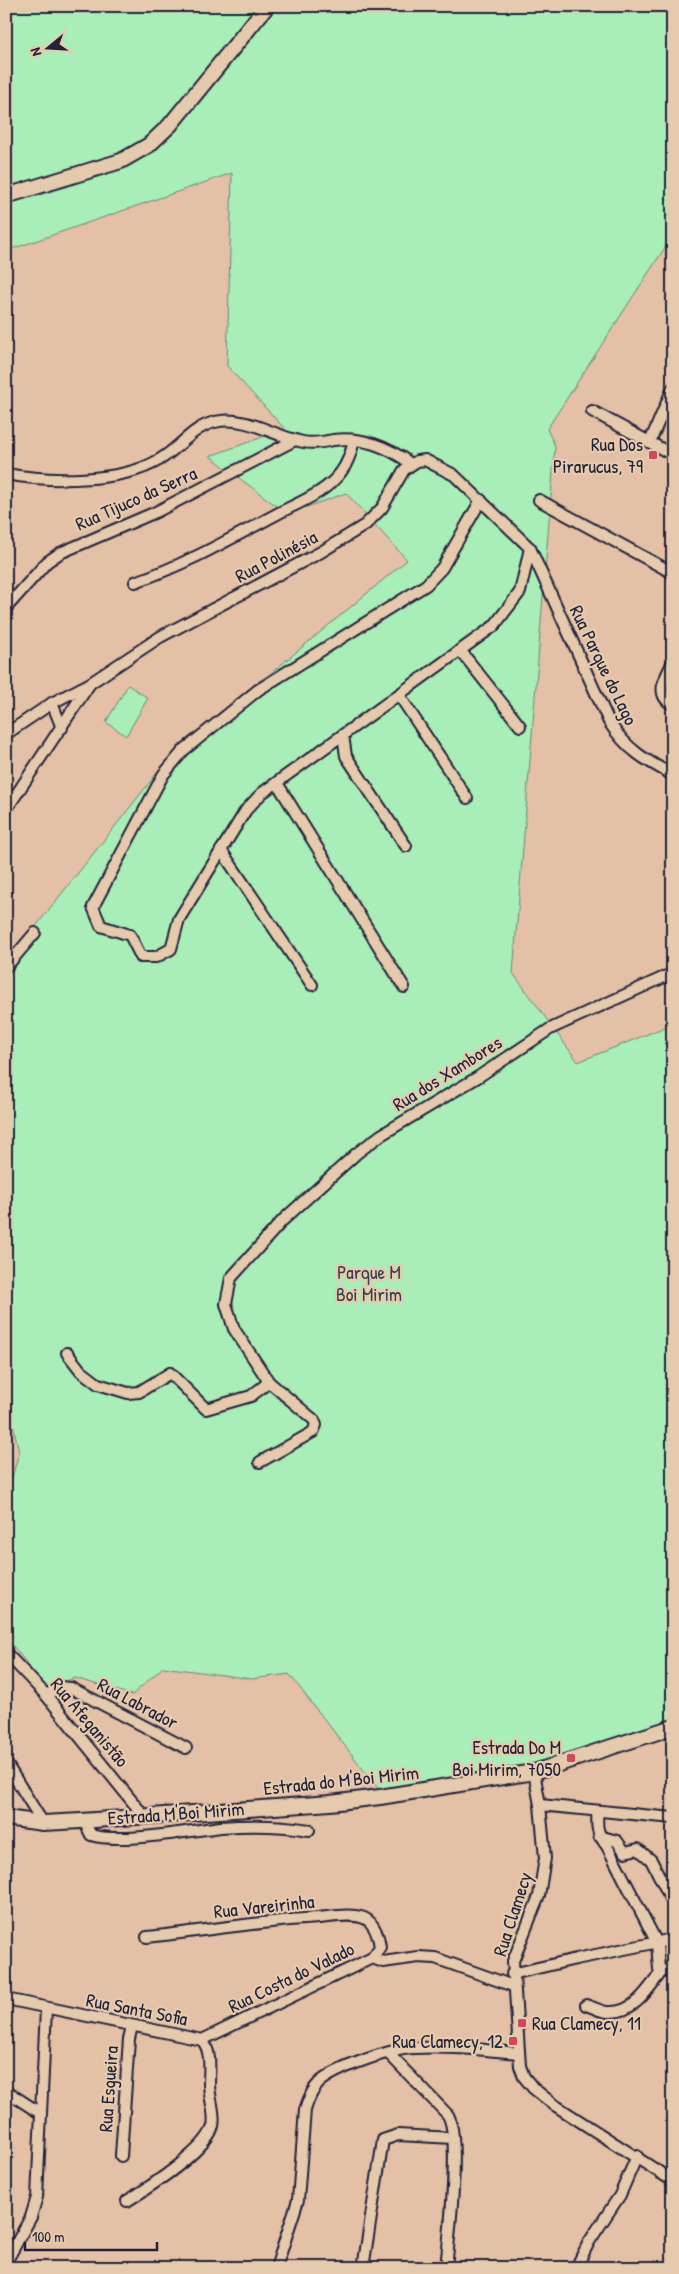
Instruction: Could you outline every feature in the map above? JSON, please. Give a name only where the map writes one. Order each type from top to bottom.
[{"type":"main road","points":[[6,196],[121,161],[149,144],[170,125],[267,6]]},
{"type":"main road","name":"Estrada do M'Boi Mirim","points":[[6,1818],[44,1823],[84,1821],[356,1800],[534,1772],[673,1727]]},
{"type":"street","points":[[650,442],[673,388]]},
{"type":"street","points":[[592,411],[673,455]]},
{"type":"street","points":[[6,474],[76,480],[129,472],[160,460],[196,430],[212,422],[229,419],[295,440],[319,443],[334,440],[354,441],[383,447],[396,452],[411,464],[417,461],[431,462],[454,475],[481,500],[530,548],[520,592],[494,626],[262,794],[246,810],[179,919],[171,948],[156,957],[141,957],[130,935],[100,926],[94,907],[163,775],[184,750],[258,690],[426,585],[442,568],[481,500]]},
{"type":"street","name":"Rua Tijuco da Serra","points":[[6,608],[47,562],[60,553],[156,512],[295,440]]},
{"type":"street","points":[[135,582],[166,571],[206,552],[313,495],[332,482],[341,473],[354,441]]},
{"type":"street","name":"Rua Polinésia","points":[[6,734],[52,703],[90,684],[160,637],[321,552],[365,525],[382,508],[404,470],[411,464]]},
{"type":"street","points":[[539,500],[673,572]]},
{"type":"street","name":"Rua Parque do Lago","points":[[530,548],[614,730],[627,746],[642,758],[673,775]]},
{"type":"street","points":[[460,650],[520,726]]},
{"type":"street","points":[[673,662],[662,684],[663,696],[673,705]]},
{"type":"street","points":[[6,810],[90,684]]},
{"type":"street","points":[[399,695],[467,798]]},
{"type":"street","points":[[52,703],[62,728]]},
{"type":"street","points":[[343,735],[346,756],[406,846]]},
{"type":"street","points":[[277,783],[404,986]]},
{"type":"street","points":[[221,850],[312,985]]},
{"type":"street","points":[[6,967],[35,933]]},
{"type":"street","name":"Rua dos Xambores","points":[[260,1462],[313,1432],[316,1426],[314,1420],[269,1382],[234,1329],[226,1304],[231,1278],[283,1220],[357,1153],[381,1135],[478,1077],[550,1029],[673,973]]},
{"type":"street","points":[[67,1353],[81,1371],[98,1384],[128,1393],[139,1392],[170,1373],[206,1409],[251,1396],[269,1382]]},
{"type":"street","name":"Rua Afeganistão","points":[[6,1653],[46,1696],[144,1816]]},
{"type":"street","name":"Rua Labrador","points":[[46,1696],[60,1687],[71,1688],[186,1748]]},
{"type":"street","points":[[6,1763],[44,1823]]},
{"type":"street","name":"Rua Clamecy","points":[[534,1772],[540,1805],[545,1858],[544,1875],[531,1919],[517,1948],[512,1974],[520,2066],[524,2077],[533,2088],[553,2104],[637,2156],[673,2181]]},
{"type":"street","points":[[540,1805],[673,1818]]},
{"type":"street","points":[[598,1811],[596,1825],[599,1836],[607,1846],[657,1943],[659,1969],[662,1972]]},
{"type":"street","name":"Estrada M'Boi Mirim","points":[[84,1821],[91,1835],[111,1837],[137,1837],[259,1825],[309,1830]]},
{"type":"street","points":[[599,1836],[617,1841],[625,1852],[638,1850],[650,1860],[673,1903]]},
{"type":"street","name":"Rua Vareirinha","points":[[148,1937],[269,1921],[336,1917],[359,1917],[366,1919],[376,1934]]},
{"type":"street","name":"Rua Costa do Valado","points":[[202,2040],[372,1958],[380,1947],[376,1934]]},
{"type":"street","points":[[512,1974],[576,1958],[673,1939]]},
{"type":"street","points":[[372,1958],[383,1962],[418,1957],[435,1958],[513,1986]]},
{"type":"street","points":[[586,2005],[606,2012],[622,2012],[643,1997],[662,1972],[673,1968]]},
{"type":"street","name":"Rua Santa Sofia","points":[[6,2000],[202,2040],[205,2043],[209,2060],[209,2091],[214,2123],[212,2129],[201,2144],[163,2178],[127,2201]]},
{"type":"street","points":[[6,2262],[31,2217],[37,2197],[46,2009]]},
{"type":"street","name":"Rua Esgueira","points":[[121,2156],[132,2026]]},
{"type":"street","points":[[276,2268],[298,2200],[302,2135],[309,2098],[318,2084],[327,2076],[388,2053],[415,2048],[518,2053]]},
{"type":"street","points":[[388,2053],[448,2115],[453,2138],[446,2268]]},
{"type":"street","points":[[6,2090],[40,2113]]},
{"type":"street","points":[[363,2268],[383,2140],[398,2135],[453,2138]]},
{"type":"street","points":[[576,2268],[589,2242],[620,2196],[637,2156]]},
{"type":"green space","name":"Parque M Boi Mirim","points":[[6,6],[673,6],[673,235],[547,429],[555,446],[513,973],[578,1062],[673,1024],[673,1732],[534,1772],[384,1796],[289,1674],[252,1679],[163,1667],[132,1695],[75,1678],[46,1688],[6,1637],[6,1498],[19,1453],[9,1404],[6,1400],[6,964],[169,758],[407,560],[346,493],[287,514],[210,456],[285,429],[227,366],[232,173],[6,251]]},
{"type":"green space","points":[[128,685],[148,698],[126,736],[106,722]]},
{"type":"place","name":"Rua Dos Pirarucus, 79","points":[[653,455]]},
{"type":"place","name":"Estrada Do M Boi Mirim, 7050","points":[[571,1758]]},
{"type":"place","name":"Rua Clamecy, 11","points":[[522,2023]]},
{"type":"place","name":"Rua Clamecy, 12","points":[[513,2041]]}]
